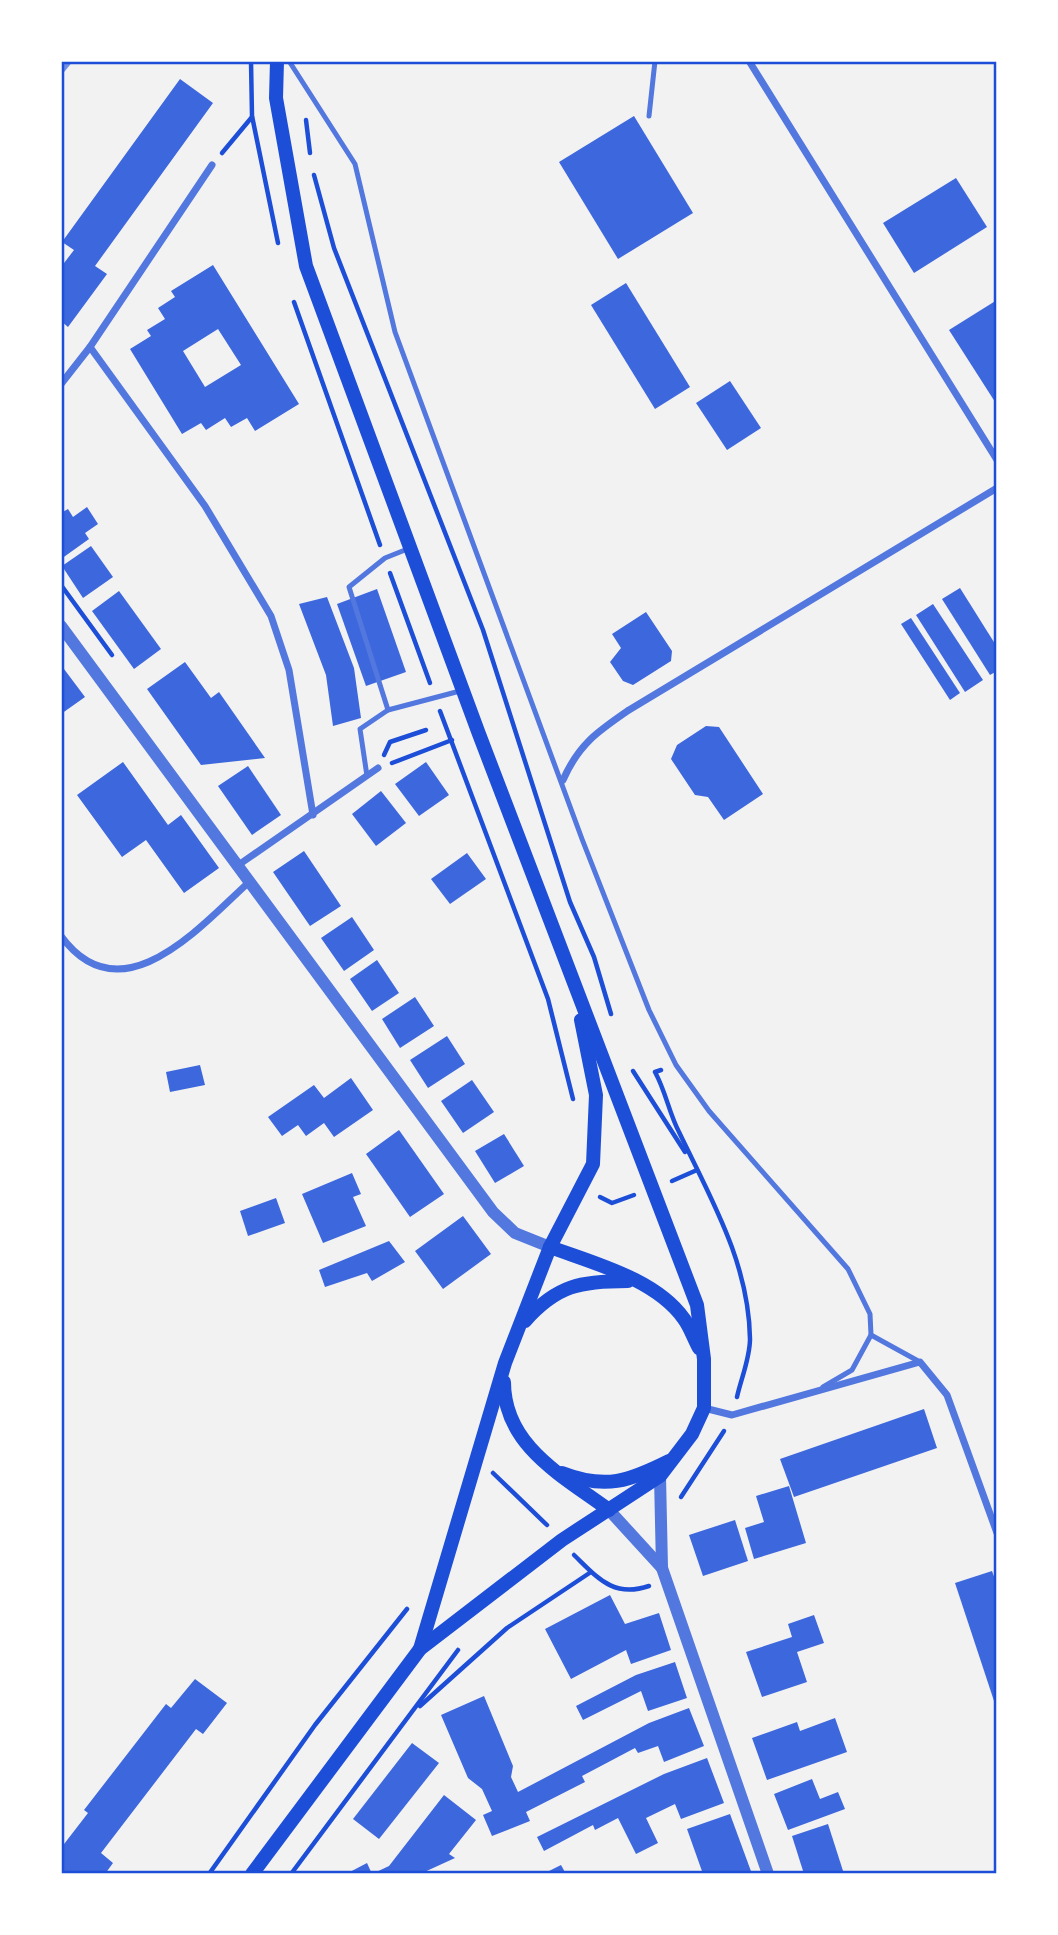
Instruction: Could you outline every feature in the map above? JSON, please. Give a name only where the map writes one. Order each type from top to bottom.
[{"type":"main road","points":[[252,1874],[419,1649],[562,1540],[660,1476],[692,1434],[704,1408],[704,1359],[697,1305],[479,734],[306,266],[276,99],[278,61]]},
{"type":"main road","points":[[419,1649],[505,1363],[550,1247],[582,1190],[593,1164],[596,1095],[573,981]]},
{"type":"main road","points":[[550,1247],[635,1281],[657,1294],[684,1318],[704,1359]]},
{"type":"main road","points":[[517,1330],[542,1301],[567,1287],[593,1281],[635,1281]]},
{"type":"main road","points":[[505,1363],[504,1400],[511,1421],[523,1442],[565,1481],[609,1510]]},
{"type":"main road","points":[[555,1470],[605,1483],[632,1480],[671,1461]]},
{"type":"street","points":[[749,61],[997,460]]},
{"type":"street","points":[[61,384],[90,347],[212,165]]},
{"type":"street","points":[[90,347],[205,506],[271,616],[289,670],[313,815]]},
{"type":"street","points":[[563,780],[573,756],[587,740],[629,710],[997,488]]},
{"type":"street","points":[[61,626],[493,1212],[515,1233],[550,1247]]},
{"type":"street","points":[[236,866],[378,768]]},
{"type":"street","points":[[61,936],[88,962],[107,970],[141,966],[180,947],[248,883]]},
{"type":"street","points":[[704,1408],[732,1415],[919,1362],[947,1395],[997,1533]]},
{"type":"street","points":[[660,1476],[662,1568],[768,1874]]},
{"type":"street","points":[[609,1510],[662,1568]]},
{"type":"lane","points":[[289,61],[355,164],[395,332],[563,780],[582,839],[644,998],[676,1065],[709,1111],[848,1269],[870,1314],[871,1335],[852,1370],[806,1395]]},
{"type":"lane","points":[[649,116],[655,61]]},
{"type":"lane","points":[[388,710],[349,587],[385,558],[410,548]]},
{"type":"lane","points":[[367,776],[360,729],[388,710],[463,691]]},
{"type":"lane","points":[[871,1335],[919,1362]]},
{"type":"path","points":[[212,165],[252,116],[251,61]]},
{"type":"path","points":[[304,85],[310,156]]},
{"type":"path","points":[[312,169],[334,248],[483,630],[570,902],[594,957],[612,1016]]},
{"type":"path","points":[[390,742],[426,730]]},
{"type":"path","points":[[378,768],[451,741],[479,734]]},
{"type":"path","points":[[451,741],[548,999],[569,1089]]},
{"type":"path","points":[[630,1062],[697,1170]]},
{"type":"path","points":[[665,1090],[673,1121],[729,1234],[745,1287],[750,1342],[732,1415]]},
{"type":"path","points":[[582,1190],[612,1203],[653,1189]]},
{"type":"path","points":[[291,1874],[414,1711],[508,1628],[591,1572]]},
{"type":"path","points":[[209,1874],[315,1725],[409,1605]]},
{"type":"building","points":[[180,79],[213,103],[95,266],[107,274],[68,327],[61,321],[61,267],[74,250],[62,242]]},
{"type":"building","points":[[634,116],[693,213],[618,259],[559,162]]},
{"type":"building","points":[[956,178],[987,227],[914,273],[883,223]]},
{"type":"building","points":[[213,265],[299,404],[255,431],[247,418],[231,427],[225,418],[206,430],[201,423],[182,434],[130,349],[151,336],[147,330],[165,319],[158,308],[175,297],[171,291]],"holes":[[[218,329],[241,365],[205,387],[183,351]]]},
{"type":"building","points":[[626,283],[690,387],[655,409],[591,305]]},
{"type":"building","points":[[997,300],[997,405],[949,330]]},
{"type":"building","points":[[730,381],[761,428],[727,450],[696,403]]},
{"type":"building","points":[[87,507],[98,524],[85,533],[89,539],[61,559],[61,513],[68,509],[73,517]]},
{"type":"building","points":[[91,546],[113,577],[83,598],[62,566]]},
{"type":"building","points":[[960,588],[997,647],[997,671],[990,675],[942,599]]},
{"type":"building","points":[[377,589],[406,672],[366,686],[337,604]]},
{"type":"building","points":[[119,591],[161,649],[134,669],[92,611]]},
{"type":"building","points":[[327,597],[354,668],[361,718],[333,726],[326,675],[299,604]]},
{"type":"building","points":[[933,604],[983,680],[965,692],[916,615]]},
{"type":"building","points":[[646,612],[672,651],[671,661],[633,685],[623,681],[610,662],[621,648],[612,634]]},
{"type":"building","points":[[911,618],[960,693],[950,700],[901,624]]},
{"type":"building","points":[[185,662],[211,698],[219,692],[265,758],[201,765],[147,689]]},
{"type":"building","points":[[61,665],[85,697],[61,714]]},
{"type":"building","points":[[706,726],[719,727],[763,794],[724,820],[708,797],[695,795],[671,759],[677,745]]},
{"type":"building","points":[[123,762],[168,825],[181,815],[219,868],[184,893],[146,840],[122,857],[77,795]]},
{"type":"building","points":[[426,762],[449,795],[419,816],[395,784]]},
{"type":"building","points":[[248,766],[281,815],[252,835],[218,786]]},
{"type":"building","points":[[381,791],[406,823],[376,846],[352,814]]},
{"type":"building","points":[[304,851],[341,906],[310,926],[273,872]]},
{"type":"building","points":[[467,853],[486,879],[450,904],[431,879]]},
{"type":"building","points":[[352,917],[374,950],[344,971],[321,938]]},
{"type":"building","points":[[377,960],[399,993],[372,1011],[350,979]]},
{"type":"building","points":[[415,997],[434,1026],[400,1048],[382,1019]]},
{"type":"building","points":[[447,1036],[465,1064],[428,1088],[410,1060]]},
{"type":"building","points":[[200,1065],[205,1085],[170,1092],[166,1072]]},
{"type":"building","points":[[351,1078],[373,1110],[334,1137],[324,1123],[306,1136],[298,1125],[282,1136],[268,1117],[314,1085],[324,1098]]},
{"type":"building","points":[[472,1080],[494,1112],[463,1133],[441,1101]]},
{"type":"building","points":[[399,1130],[444,1194],[410,1217],[366,1154]]},
{"type":"building","points":[[504,1134],[524,1166],[495,1183],[475,1151]]},
{"type":"building","points":[[352,1173],[361,1194],[353,1197],[366,1226],[323,1243],[302,1194]]},
{"type":"building","points":[[276,1198],[285,1223],[248,1236],[240,1211]]},
{"type":"building","points":[[463,1216],[491,1254],[443,1289],[415,1251]]},
{"type":"building","points":[[389,1241],[405,1262],[372,1281],[367,1273],[325,1287],[319,1270]]},
{"type":"building","points":[[924,1409],[937,1448],[794,1497],[780,1459]]},
{"type":"building","points":[[789,1486],[806,1543],[754,1559],[745,1528],[764,1522],[756,1496]]},
{"type":"building","points":[[735,1520],[748,1561],[703,1576],[689,1535]]},
{"type":"building","points":[[992,1571],[997,1585],[996,1707],[955,1583]]},
{"type":"building","points":[[610,1595],[625,1624],[659,1613],[671,1650],[631,1664],[626,1650],[571,1679],[545,1629]]},
{"type":"building","points":[[814,1615],[824,1643],[797,1652],[807,1682],[762,1697],[746,1652],[792,1637],[788,1624]]},
{"type":"building","points":[[675,1662],[687,1698],[648,1711],[641,1691],[583,1720],[576,1706],[636,1675]]},
{"type":"building","points":[[195,1679],[227,1703],[203,1734],[196,1729],[101,1853],[113,1863],[105,1874],[61,1874],[61,1848],[88,1813],[84,1810],[166,1704],[171,1708]]},
{"type":"building","points":[[484,1696],[513,1766],[511,1777],[518,1792],[649,1723],[689,1708],[704,1746],[664,1762],[658,1746],[638,1753],[635,1748],[582,1776],[585,1782],[526,1812],[530,1821],[492,1836],[483,1815],[492,1811],[482,1789],[468,1778],[441,1715]]},
{"type":"building","points":[[835,1718],[847,1752],[767,1780],[752,1738],[797,1722],[800,1731]]},
{"type":"building","points":[[412,1743],[439,1763],[379,1839],[353,1819]]},
{"type":"building","points":[[707,1758],[724,1803],[681,1819],[675,1804],[646,1818],[658,1843],[636,1854],[618,1818],[595,1830],[593,1825],[544,1851],[537,1837],[664,1774]]},
{"type":"building","points":[[812,1779],[820,1799],[838,1792],[845,1809],[788,1830],[774,1794]]},
{"type":"building","points":[[444,1795],[476,1820],[449,1854],[455,1858],[420,1874],[372,1874],[389,1866]]},
{"type":"building","points":[[730,1814],[752,1874],[703,1874],[687,1829]]},
{"type":"building","points":[[828,1824],[844,1874],[804,1874],[792,1836]]},
{"type":"building","points":[[367,1863],[372,1874],[346,1874]]},
{"type":"building","points":[[561,1865],[566,1874],[543,1874]]},
{"type":"railway","points":[[61,72],[70,61]]}]
